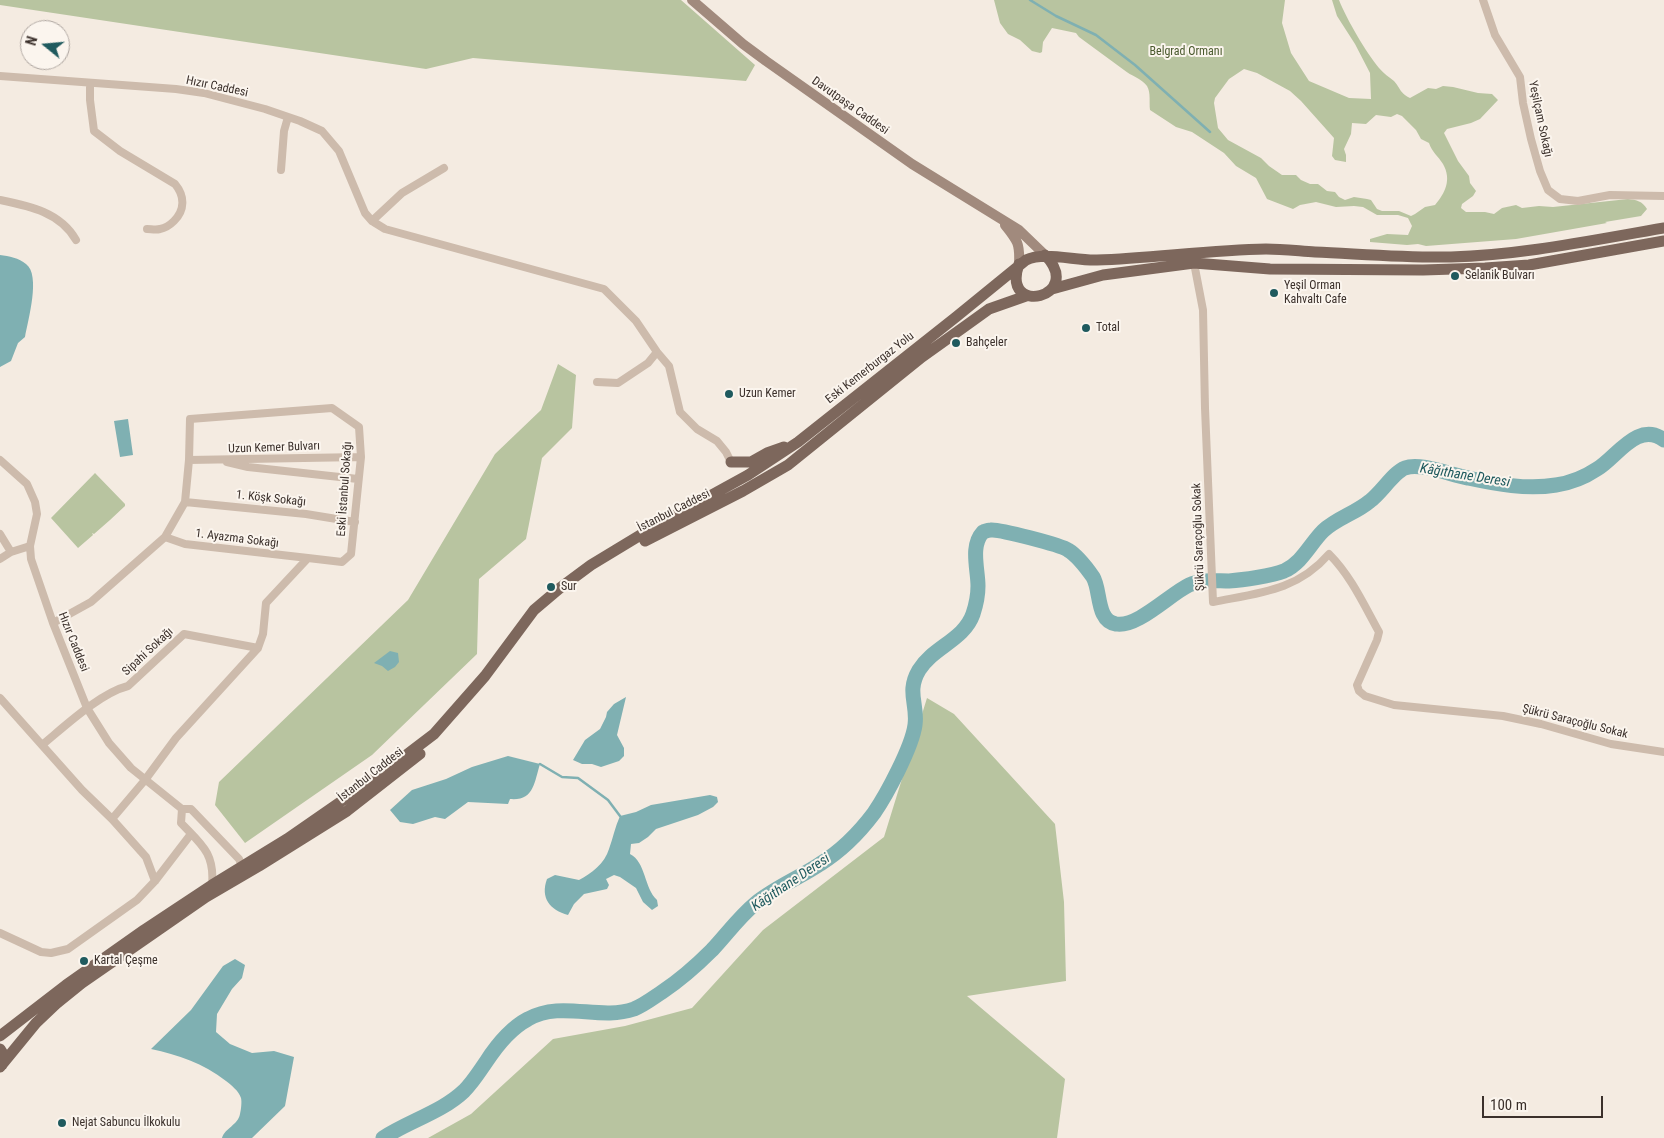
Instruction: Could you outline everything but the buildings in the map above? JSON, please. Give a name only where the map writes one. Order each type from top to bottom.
[{"type":"main road","points":[[1045,255],[1055,268],[1056,281],[1052,289],[1044,296],[1026,296],[1018,286],[1016,272],[1019,264],[1032,257],[1045,255],[1086,260],[1268,249],[1451,257],[1550,248],[1664,228]]},
{"type":"main road","points":[[1052,289],[1102,275],[1194,264],[1270,269],[1423,270],[1485,268],[1529,265],[1664,241]]},
{"type":"main road","name":"Eski Kemerburgaz Yolu","points":[[732,484],[798,442],[956,317],[1019,264]]},
{"type":"main road","name":"Eski Kemerburgaz Yolu","points":[[743,491],[788,465],[922,357],[982,314],[1026,296]]},
{"type":"main road","points":[[731,462],[751,462],[767,453],[798,442]]},
{"type":"main road","points":[[731,462],[744,478],[745,485],[743,491],[732,484],[731,462]]},
{"type":"main road","name":"İstanbul Caddesi","points":[[427,744],[468,697],[534,610],[592,565],[732,484]]},
{"type":"main road","name":"İstanbul Caddesi","points":[[0,1036],[56,1004],[82,983],[245,870],[347,811],[427,744],[473,699],[538,616],[581,579],[600,566],[674,525],[743,491]]},
{"type":"main road","name":"İstanbul Caddesi","points":[[1,1066],[31,1019],[74,979],[212,885],[245,870]]},
{"type":"main road","points":[[0,1049],[4,1057],[1,1066]]},
{"type":"street","name":"Davutpaşa Caddesi","points":[[692,0],[766,62],[912,164],[1001,221],[1019,230],[1045,255]]},
{"type":"street","name":"Yeşilçam Sokağı","points":[[1483,0],[1495,35],[1520,77],[1523,103],[1531,139],[1540,171],[1548,190],[1560,199],[1578,201],[1610,195],[1664,196]]},
{"type":"street","name":"Hızır Caddesi","points":[[0,76],[176,89],[204,94],[288,116],[322,131],[339,151],[364,213],[372,221]]},
{"type":"street","points":[[90,84],[90,108],[94,130],[120,152],[175,184],[181,192],[183,202],[180,215],[168,226],[160,229],[147,229]]},
{"type":"street","points":[[281,170],[284,131],[288,116]]},
{"type":"street","points":[[444,168],[402,193],[372,221],[385,230],[402,235],[604,289],[636,321],[669,366],[680,412],[697,428],[717,441],[731,462]]},
{"type":"street","points":[[0,200],[32,207],[48,213],[71,231],[76,240]]},
{"type":"street","points":[[1001,221],[1016,238],[1020,248],[1019,264]]},
{"type":"street","name":"Şükrü Saraçoğlu Sokak","points":[[1194,264],[1203,310],[1213,602],[1284,587],[1310,572],[1329,554],[1340,565],[1358,593],[1379,632],[1357,685],[1359,691],[1365,696],[1394,705],[1503,716],[1541,724],[1611,744],[1664,752]]},
{"type":"street","points":[[597,382],[618,383],[648,363],[657,352]]},
{"type":"street","name":"Eski İstanbul Sokağı","points":[[54,623],[91,602],[164,537],[184,502],[189,460],[190,419],[332,408],[359,426],[361,457],[351,554],[342,562],[308,558]]},
{"type":"street","name":"Uzun Kemer Bulvarı","points":[[189,460],[361,457]]},
{"type":"street","name":"Hızır Caddesi","points":[[0,460],[27,484],[35,502],[37,514],[30,546],[33,569],[88,708],[108,743],[145,780],[182,809],[191,809],[239,860],[245,870]]},
{"type":"street","name":"Uzun Kemer Bulvarı","points":[[218,460],[248,467],[358,478]]},
{"type":"street","name":"1. Köşk Sokağı","points":[[184,502],[306,514],[355,522]]},
{"type":"street","points":[[0,534],[11,552]]},
{"type":"street","name":"1. Ayazma Sokağı","points":[[164,537],[185,544],[308,558]]},
{"type":"street","points":[[0,559],[11,552],[30,546]]},
{"type":"street","points":[[112,819],[145,780],[176,738],[258,648],[263,634],[266,603],[308,558]]},
{"type":"street","name":"Sipahi Sokağı","points":[[42,746],[88,708],[121,688],[128,686],[184,634],[258,648]]},
{"type":"street","points":[[0,698],[82,790],[112,819],[146,857],[155,880]]},
{"type":"street","points":[[182,809],[181,823],[205,848],[211,861],[212,885]]},
{"type":"street","points":[[0,933],[41,952],[60,952],[68,949],[137,900],[191,834]]},
{"type":"green space","points":[[0,0],[681,0],[755,65],[746,81],[473,58],[426,69],[0,5]]},
{"type":"green space","name":"Belgrad Ormanı","points":[[994,0],[1285,0],[1282,23],[1291,53],[1309,81],[1349,98],[1371,99],[1370,73],[1355,44],[1337,16],[1332,0],[1339,0],[1352,26],[1374,61],[1382,72],[1394,81],[1406,96],[1410,98],[1428,88],[1436,89],[1443,86],[1492,94],[1498,100],[1480,119],[1447,129],[1444,133],[1476,191],[1473,196],[1462,204],[1461,208],[1466,212],[1494,214],[1502,208],[1516,205],[1522,208],[1553,207],[1628,199],[1639,201],[1647,209],[1641,216],[1516,239],[1426,246],[1370,242],[1370,239],[1387,234],[1408,235],[1412,226],[1408,218],[1398,215],[1377,215],[1363,207],[1336,207],[1316,202],[1300,205],[1293,209],[1267,199],[1256,178],[1236,166],[1224,153],[1192,132],[1176,127],[1150,110],[1149,92],[1145,83],[1127,72],[1076,33],[1052,28],[1043,42],[1042,52],[1040,53],[1032,51],[1020,40],[1008,34],[1000,23]],"holes":[[[1244,69],[1257,73],[1290,91],[1301,101],[1334,138],[1332,156],[1335,160],[1346,162],[1344,149],[1351,134],[1352,123],[1366,124],[1376,115],[1391,117],[1397,114],[1402,116],[1416,130],[1421,139],[1429,143],[1446,170],[1446,186],[1439,200],[1435,205],[1425,207],[1411,216],[1399,211],[1382,211],[1377,209],[1371,200],[1354,197],[1345,200],[1335,192],[1327,191],[1318,184],[1310,184],[1301,180],[1296,175],[1282,175],[1261,158],[1228,140],[1218,128],[1215,98],[1229,79]]]},
{"type":"green space","points":[[558,364],[576,375],[572,428],[542,458],[526,539],[479,579],[477,654],[372,755],[245,843],[215,805],[219,782],[408,600],[495,454],[541,410]]},
{"type":"green space","points":[[95,473],[125,506],[94,534],[92,533],[93,535],[78,548],[51,518]]},
{"type":"green space","points":[[927,698],[954,714],[1055,824],[1064,902],[1066,981],[967,996],[1065,1079],[1057,1138],[428,1138],[471,1114],[553,1039],[625,1026],[692,1008],[763,930],[884,837]]},
{"type":"water","points":[[0,255],[20,260],[26,264],[33,278],[33,287],[31,309],[25,337],[18,343],[11,361],[0,367]]},
{"type":"water","points":[[128,419],[133,455],[120,457],[114,421]]},
{"type":"water","points":[[390,651],[398,653],[399,662],[388,671],[374,663]]},
{"type":"water","points":[[626,697],[617,735],[624,748],[624,756],[619,761],[601,767],[592,764],[582,764],[573,760],[585,740],[600,729],[607,712],[614,704]]},
{"type":"water","points":[[508,756],[540,764],[532,789],[524,797],[510,799],[508,804],[468,802],[445,819],[435,817],[413,824],[400,822],[390,810],[412,790],[446,779],[472,767]]},
{"type":"water","points":[[710,795],[717,797],[718,802],[713,807],[698,815],[656,829],[639,843],[631,844],[630,854],[639,863],[657,900],[658,906],[652,910],[643,902],[636,888],[614,875],[606,879],[609,885],[607,889],[584,894],[574,904],[568,915],[556,910],[548,902],[545,892],[547,879],[555,875],[579,880],[588,875],[601,863],[607,854],[620,816],[636,812],[651,805]]},
{"type":"water","points":[[235,959],[245,965],[242,978],[232,989],[217,1014],[216,1032],[230,1044],[252,1053],[274,1051],[294,1057],[285,1106],[252,1138],[222,1138],[239,1118],[241,1098],[232,1086],[199,1065],[181,1057],[151,1049],[191,1010],[223,966]]},
{"type":"waterway","points":[[1030,0],[1056,16],[1096,35],[1135,65],[1210,132]]},
{"type":"waterway","name":"Kâğıthane Deresi","points":[[383,1138],[436,1111],[464,1091],[505,1037],[528,1019],[554,1011],[607,1013],[621,1012],[641,1006],[675,983],[700,962],[756,903],[771,892],[828,859],[856,834],[879,805],[892,783],[909,745],[916,718],[913,685],[919,670],[932,655],[963,630],[973,614],[978,590],[976,551],[979,538],[983,532],[988,530],[1005,532],[1043,541],[1072,552],[1093,577],[1105,617],[1110,622],[1124,624],[1143,616],[1181,589],[1194,583],[1257,578],[1279,573],[1290,568],[1301,558],[1323,531],[1365,505],[1396,474],[1405,468],[1427,468],[1523,487],[1556,485],[1588,475],[1636,437],[1654,435],[1664,440]]},
{"type":"waterway","points":[[540,764],[562,777],[578,778],[608,800],[620,816]]},
{"type":"place","name":"Selanik Bulvarı","points":[[1455,276]]},
{"type":"place","name":"Yeşil Orman Kahvaltı Cafe","points":[[1274,293]]},
{"type":"place","name":"Total","points":[[1086,328]]},
{"type":"place","name":"Bahçeler","points":[[956,343]]},
{"type":"place","name":"Uzun Kemer","points":[[729,394]]},
{"type":"place","name":"Sur","points":[[551,587]]},
{"type":"place","name":"Kartal Çeşme","points":[[84,961]]},
{"type":"place","name":"Nejat Sabuncu İlkokulu","points":[[62,1123]]}]
